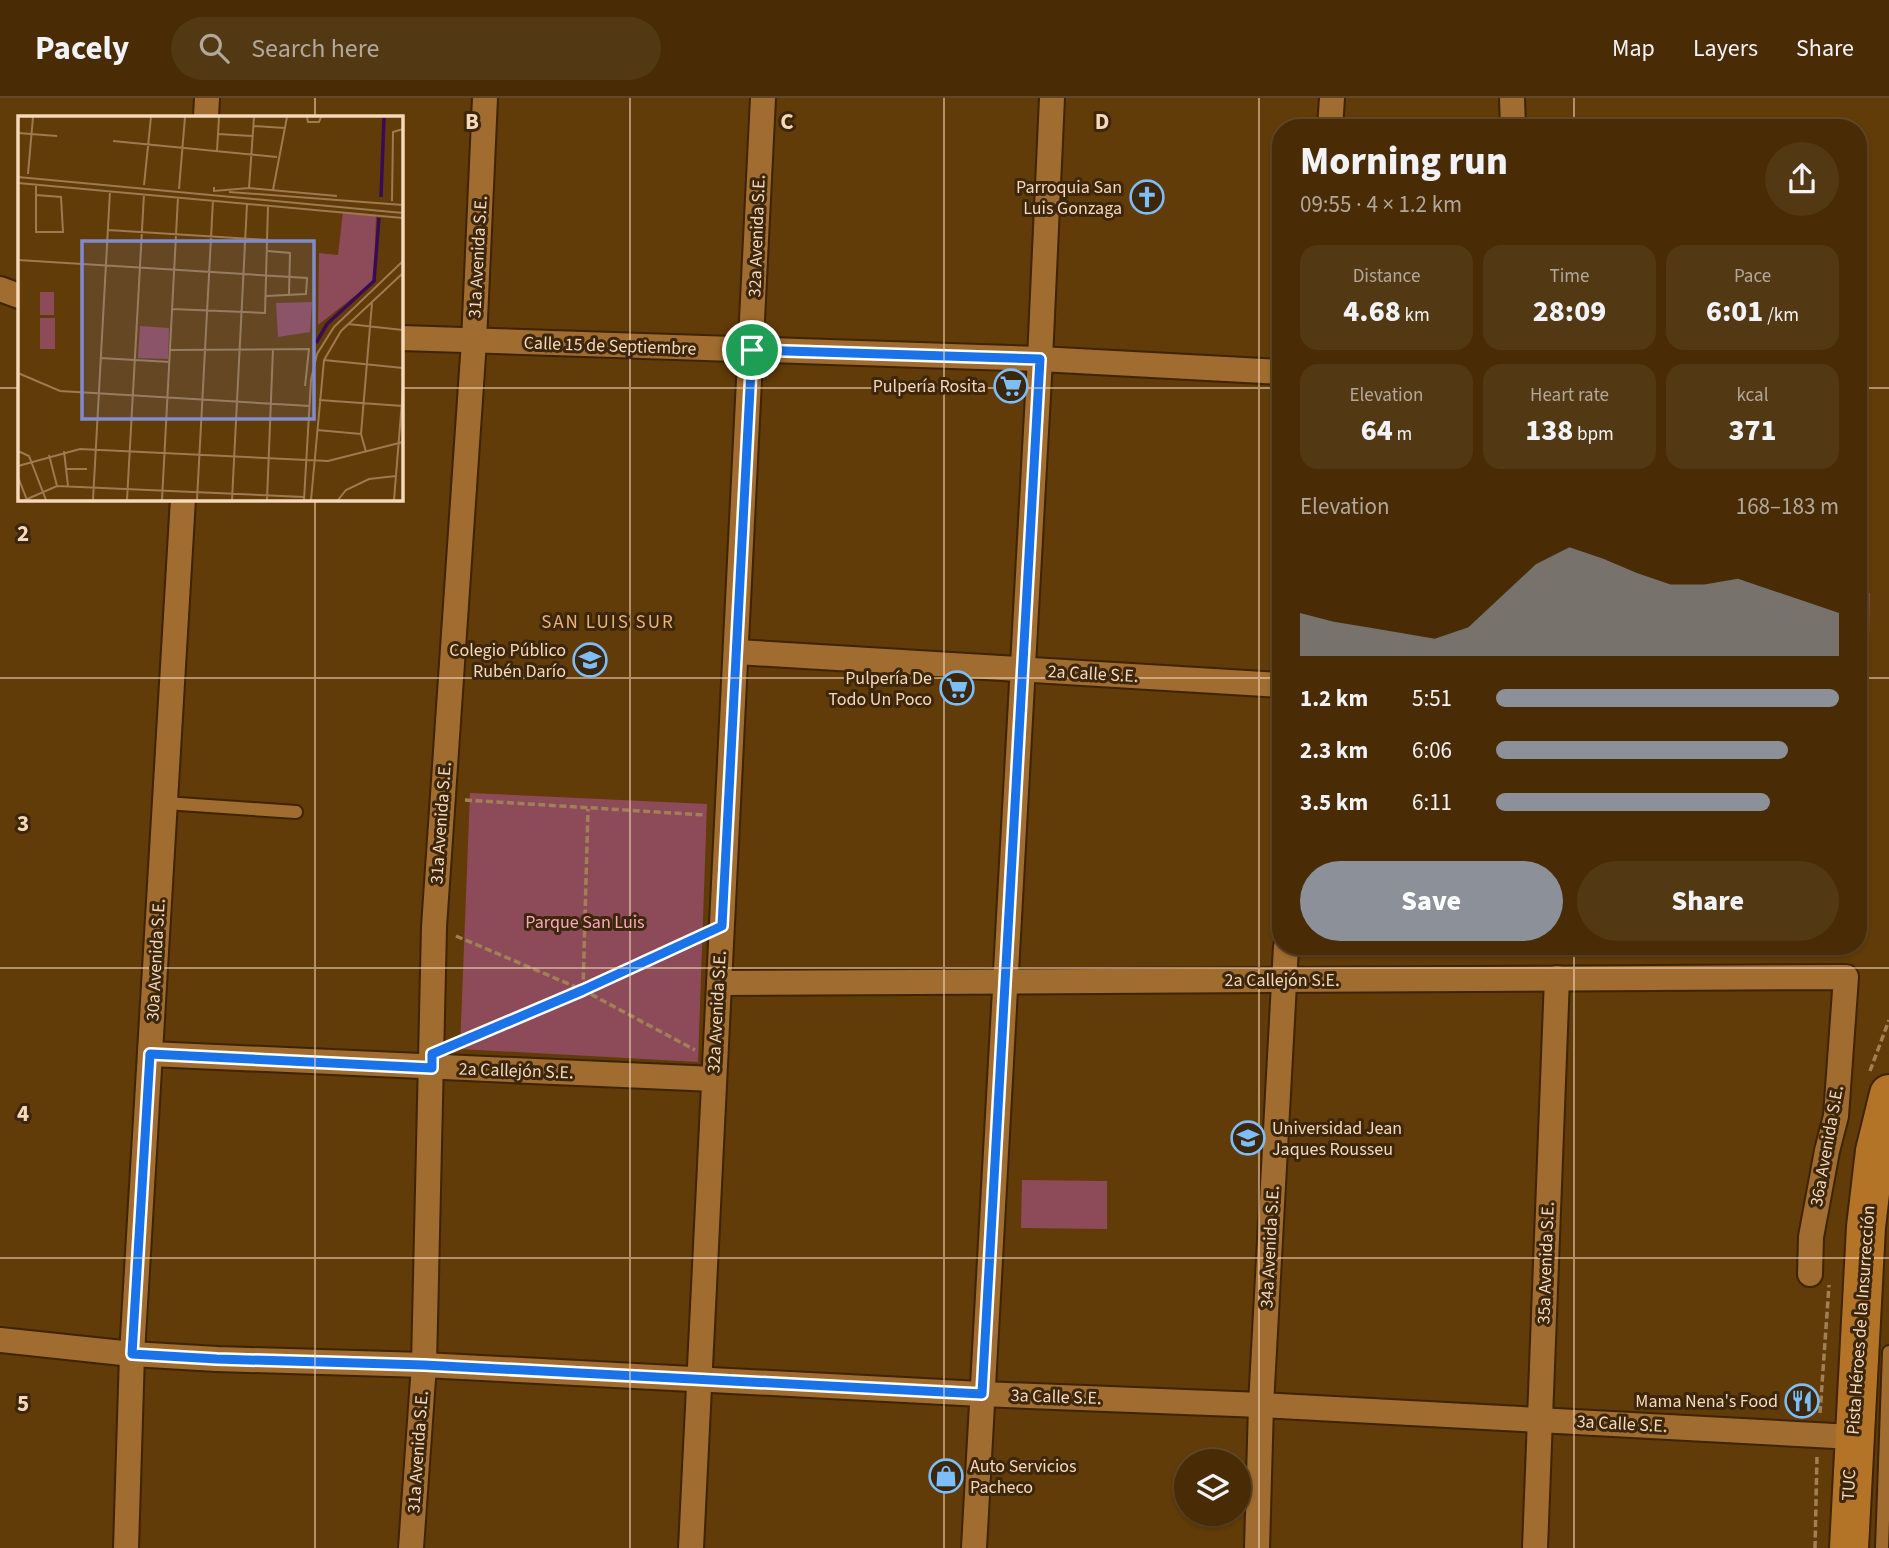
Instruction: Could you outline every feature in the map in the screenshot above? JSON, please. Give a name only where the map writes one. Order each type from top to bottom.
[{"type":"main road","name":"Pista Héroes de la Insurrección","points":[[1849,1548],[1866,1227],[1875,1151],[1889,1094]]},
{"type":"street","points":[[206,116],[207,98]]},
{"type":"street","name":"31a Avenida S.E.","points":[[411,1548],[424,1365],[434,927],[474,341],[485,98]]},
{"type":"street","name":"32a Avenida S.E.","points":[[691,1548],[763,98]]},
{"type":"street","points":[[974,1548],[1052,98]]},
{"type":"street","points":[[1331,119],[1332,98]]},
{"type":"street","points":[[1512,98],[1513,119]]},
{"type":"street","points":[[0,289],[18,296]]},
{"type":"street","name":"Calle 15 de Septiembre","points":[[402,338],[1040,359],[1272,372]]},
{"type":"street","name":"30a Avenida S.E.","points":[[126,1548],[132,1354],[183,500]]},
{"type":"street","name":"2a Calle S.E.","points":[[737,652],[1272,684]]},
{"type":"street","name":"34a Avenida S.E.","points":[[1256,1548],[1261,1405],[1286,955]]},
{"type":"street","name":"2a Callejón S.E.","points":[[719,983],[1846,977]]},
{"type":"street","name":"36a Avenida S.E.","points":[[1810,1273],[1811,1237],[1836,1116],[1846,977]]},
{"type":"street","name":"35a Avenida S.E.","points":[[1535,1548],[1557,978]]},
{"type":"street","name":"2a Callejón S.E.","points":[[150,1054],[714,1070]]},
{"type":"street","name":"3a Calle S.E.","points":[[0,1340],[132,1354],[217,1359],[424,1365],[1540,1419],[1853,1437]]},
{"type":"lane","points":[[165,803],[296,812]]},
{"type":"lane","name":"TUC","points":[[1882,1548],[1889,1352]]},
{"type":"path","points":[[442,798],[728,817]]},
{"type":"path","points":[[583,990],[588,809]]},
{"type":"path","points":[[432,1061],[722,926]]},
{"type":"path","points":[[434,927],[583,990],[714,1070]]},
{"type":"green space","points":[[1867,593],[1870,593],[1867,743]]},
{"type":"green space","name":"Parque San Luis","points":[[470,793],[707,804],[698,1062],[460,1049]]},
{"type":"green space","points":[[1022,1180],[1107,1181],[1107,1229],[1021,1228]]},
{"type":"place","name":"Parroquia San Luis Gonzaga","points":[[1147,197]]},
{"type":"place","name":"Pulpería Rosita","points":[[1011,386]]},
{"type":"place","name":"Colegio Público Rubén Darío","points":[[590,660]]},
{"type":"place","name":"Pulpería De Todo Un Poco","points":[[957,688]]},
{"type":"place","name":"Universidad Jean Jaques Rousseu","points":[[1248,1138]]},
{"type":"place","name":"Mama Nena's Food","points":[[1802,1401]]},
{"type":"place","name":"Auto Servicios Pacheco","points":[[946,1476]]},
{"type":"district","name":"SAN LUIS SUR","points":[[608,622]]},
{"type":"route","points":[[752,350],[1040,359],[982,1394],[424,1365],[132,1354],[150,1054],[432,1068],[432,1054],[583,990],[722,926],[752,350]]}]
